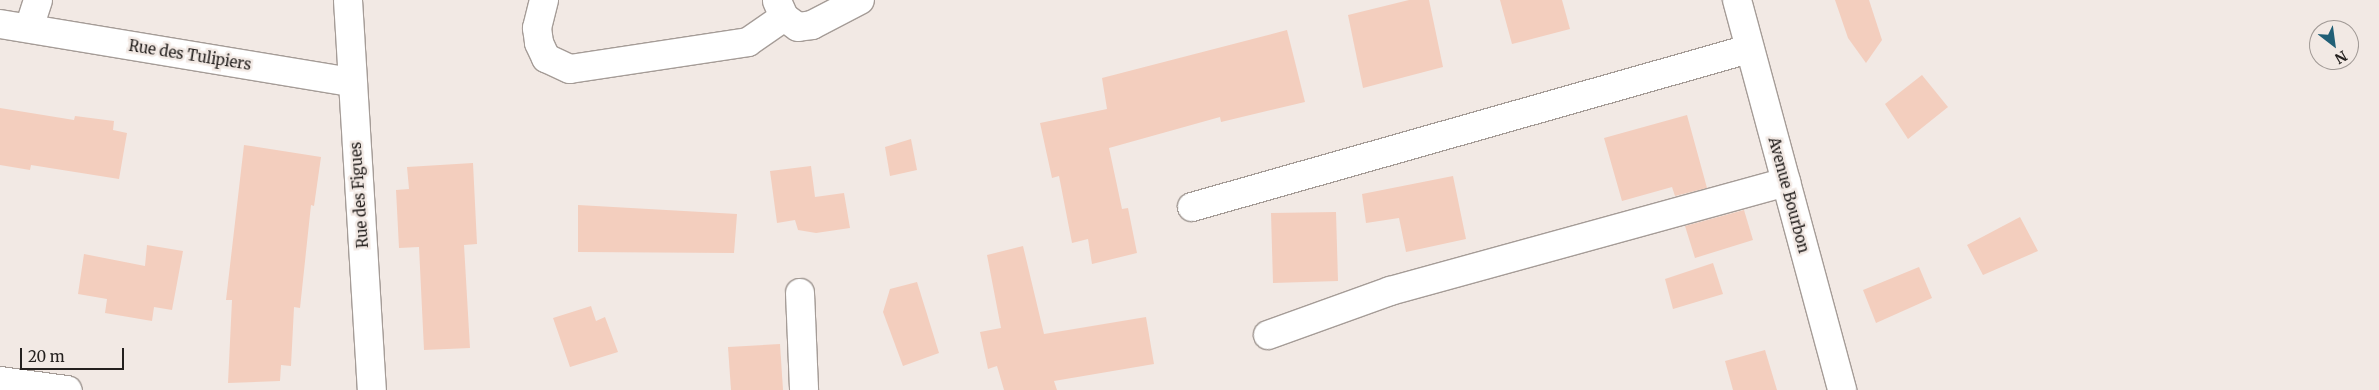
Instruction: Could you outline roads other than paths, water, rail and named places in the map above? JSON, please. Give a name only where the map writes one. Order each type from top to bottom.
[{"type":"street","points":[[29,28],[38,0]]},
{"type":"street","name":"Rue des Figues","points":[[348,0],[372,390]]},
{"type":"street","points":[[544,0],[537,28],[539,44],[546,58],[570,69],[748,42],[781,8],[798,27],[812,25],[860,0]]},
{"type":"street","name":"Avenue Bourbon","points":[[1737,0],[1842,390]]},
{"type":"street","name":"Rue des Tulipiers","points":[[0,24],[352,82]]},
{"type":"street","points":[[1192,207],[1749,49]]},
{"type":"street","points":[[1268,334],[1390,291],[1786,182]]},
{"type":"street","points":[[800,293],[804,390]]},
{"type":"street","points":[[0,381],[67,390]]}]
